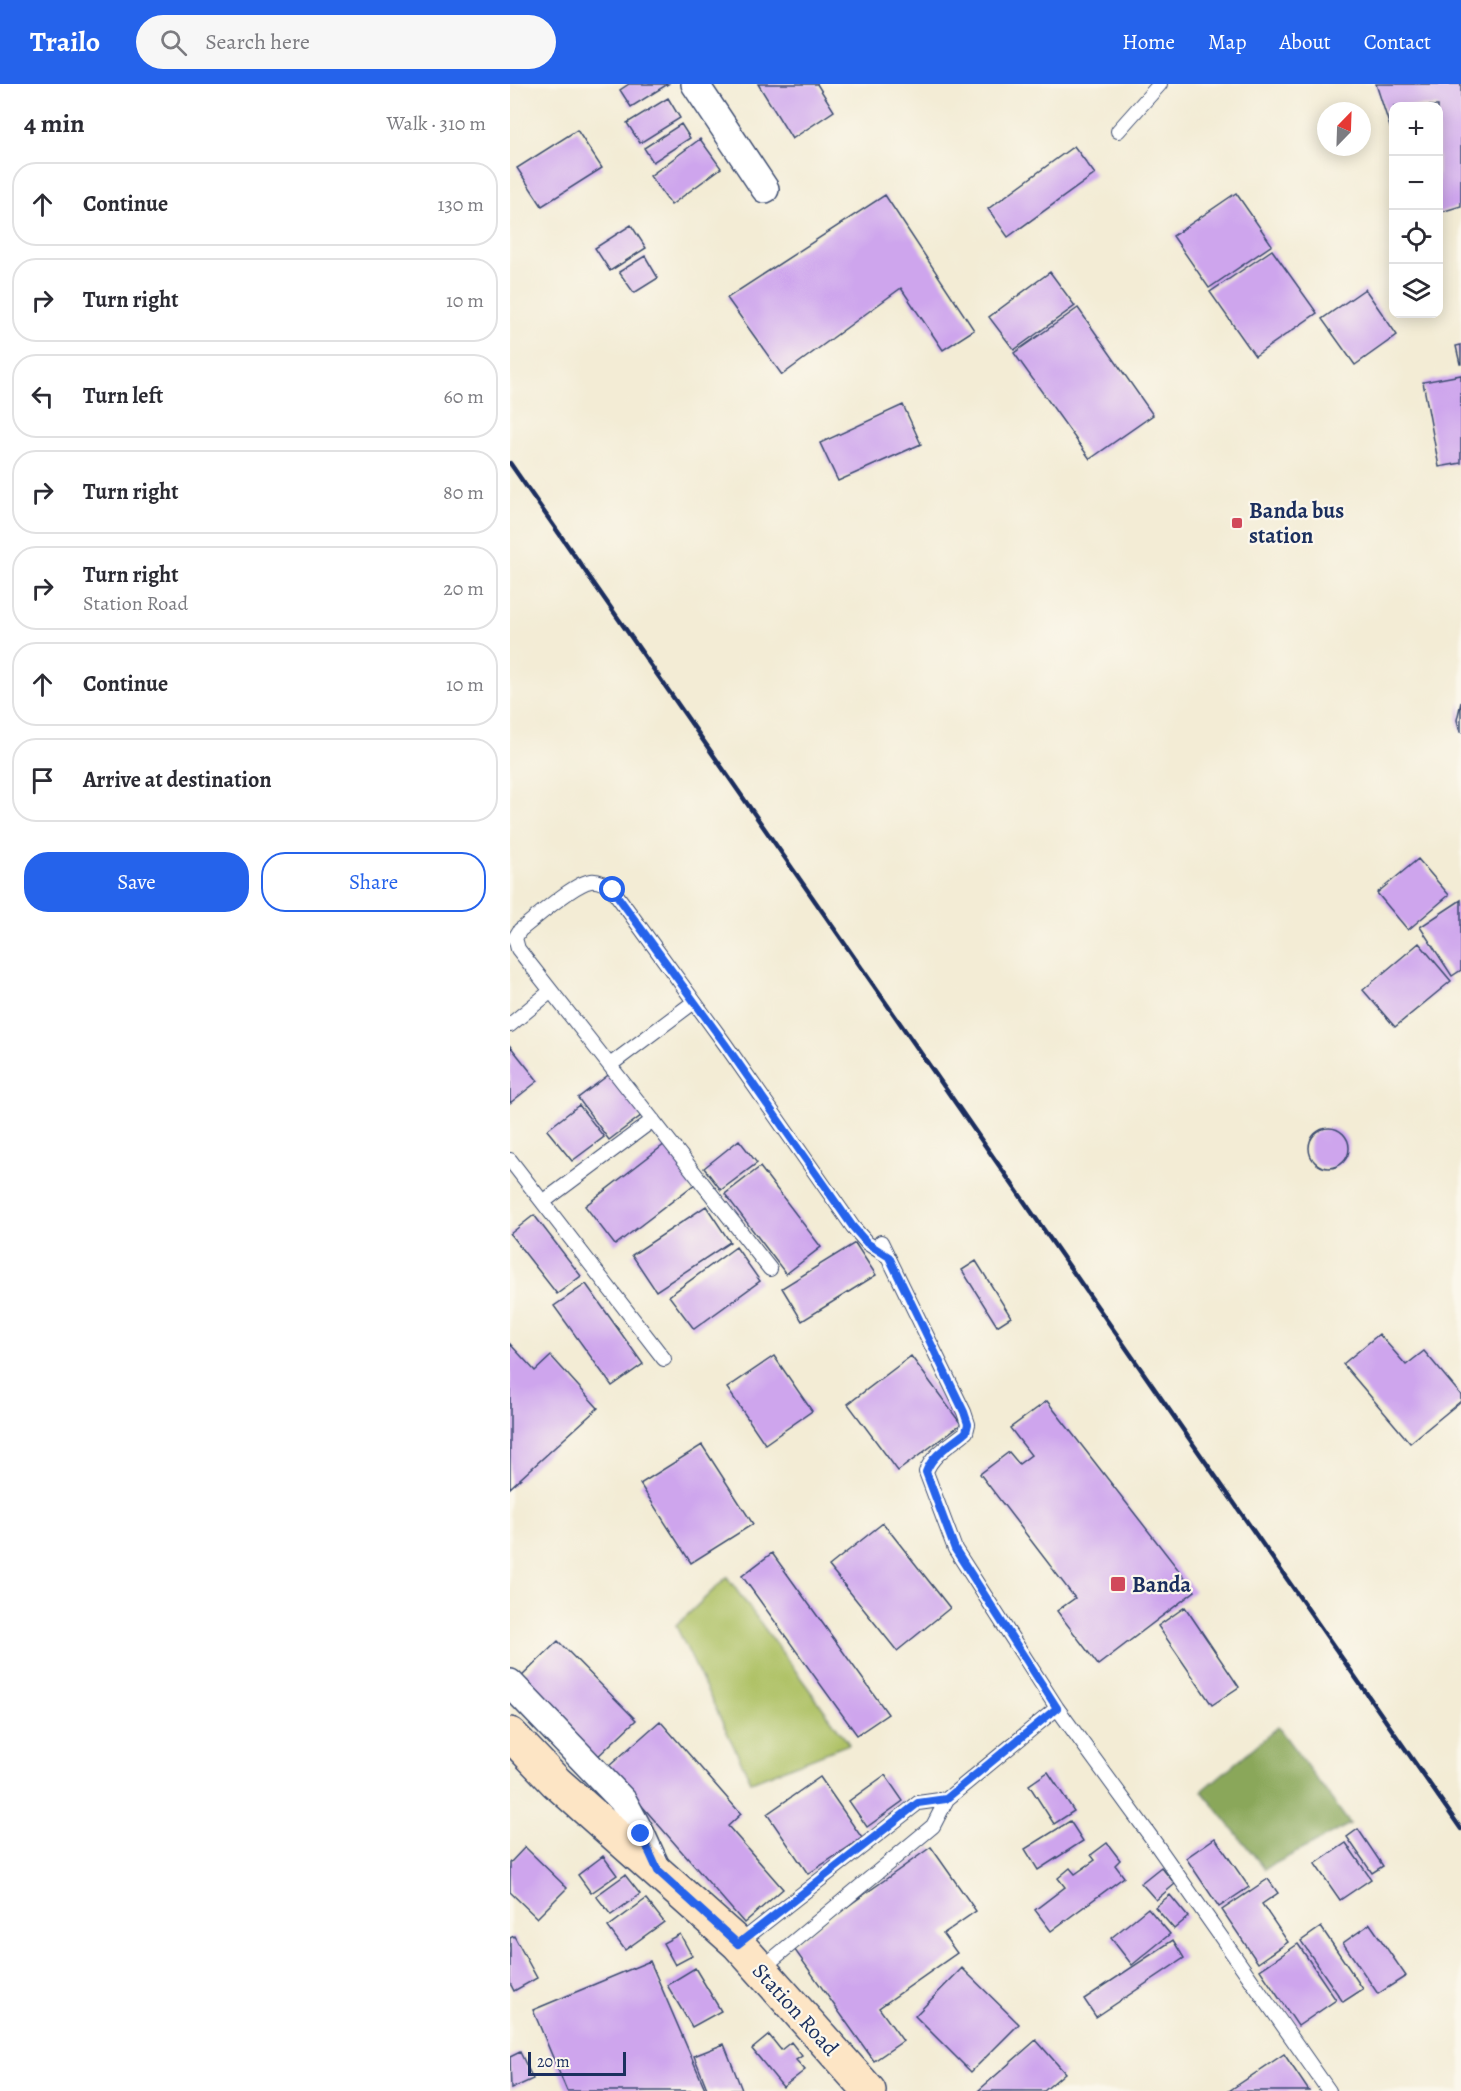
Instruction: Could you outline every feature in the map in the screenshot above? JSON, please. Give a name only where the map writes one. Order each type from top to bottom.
[{"type":"main road","name":"Station Road","points":[[510,1734],[556,1782],[738,1944],[869,2091]]},
{"type":"street","points":[[695,84],[765,189]]},
{"type":"street","points":[[510,1683],[623,1801],[658,1871]]},
{"type":"street","points":[[510,1756],[556,1782]]},
{"type":"lane","points":[[1118,131],[1161,84]]},
{"type":"lane","points":[[770,1269],[518,949],[515,938],[520,930],[580,885],[593,880],[613,890],[853,1227],[867,1243],[889,1257]]},
{"type":"lane","points":[[510,1025],[551,991]]},
{"type":"lane","points":[[610,1065],[694,1002]]},
{"type":"lane","points":[[543,1202],[653,1120]]},
{"type":"lane","points":[[510,1160],[664,1359]]},
{"type":"lane","points":[[881,1242],[968,1424],[966,1432],[935,1457],[929,1463],[926,1472],[955,1549],[1057,1708],[1152,1837],[1329,2091]]},
{"type":"lane","points":[[760,1969],[933,1826],[946,1799],[1057,1708]]},
{"type":"lane","points":[[738,1944],[918,1803],[946,1799]]},
{"type":"green space","points":[[727,1577],[849,1744],[751,1782],[676,1626]]},
{"type":"green space","points":[[1278,1727],[1350,1824],[1265,1869],[1202,1791]]},
{"type":"building","points":[[629,84],[668,84],[631,107],[620,90]]},
{"type":"building","points":[[758,84],[817,84],[834,111],[792,139]]},
{"type":"building","points":[[1376,84],[1461,84],[1461,206],[1443,211],[1443,102],[1389,102],[1389,124]]},
{"type":"building","points":[[668,98],[680,118],[640,143],[627,123]]},
{"type":"building","points":[[681,124],[690,138],[653,162],[644,148]]},
{"type":"building","points":[[577,130],[602,168],[542,206],[517,168]]},
{"type":"building","points":[[700,139],[721,168],[671,205],[650,176]]},
{"type":"building","points":[[1074,146],[1095,174],[1008,237],[988,209]]},
{"type":"building","points":[[1236,193],[1272,245],[1209,288],[1173,236]]},
{"type":"building","points":[[885,195],[974,330],[943,350],[901,288],[782,375],[727,298]]},
{"type":"building","points":[[631,225],[646,248],[610,271],[595,248]]},
{"type":"building","points":[[1272,250],[1317,313],[1255,356],[1210,292]]},
{"type":"building","points":[[645,256],[658,278],[634,293],[619,272]]},
{"type":"building","points":[[1050,272],[1075,306],[1014,350],[989,317]]},
{"type":"building","points":[[1365,289],[1397,335],[1355,365],[1322,319]]},
{"type":"building","points":[[1078,308],[1153,415],[1090,459],[1014,353]]},
{"type":"building","points":[[1461,345],[1461,364],[1460,364],[1456,346]]},
{"type":"building","points":[[1461,375],[1461,463],[1439,467],[1423,382]]},
{"type":"building","points":[[903,405],[921,444],[838,481],[820,443]]},
{"type":"building","points":[[1461,702],[1461,732],[1460,732],[1457,720]]},
{"type":"building","points":[[1418,859],[1449,895],[1408,930],[1377,893]]},
{"type":"building","points":[[1461,900],[1461,970],[1452,976],[1420,927]]},
{"type":"building","points":[[1419,943],[1451,981],[1395,1027],[1363,990]]},
{"type":"building","points":[[510,1046],[538,1081],[510,1103]]},
{"type":"building","points":[[611,1073],[642,1115],[609,1140],[578,1098]]},
{"type":"building","points":[[579,1105],[604,1137],[572,1161],[547,1130]]},
{"type":"building","points":[[1329,1128],[1337,1129],[1343,1134],[1348,1140],[1348,1156],[1343,1162],[1337,1167],[1329,1168],[1321,1167],[1315,1162],[1310,1156],[1309,1148],[1310,1140],[1315,1134],[1321,1129]]},
{"type":"building","points":[[739,1140],[757,1163],[721,1190],[704,1168]]},
{"type":"building","points":[[665,1144],[696,1183],[615,1245],[585,1206]]},
{"type":"building","points":[[760,1167],[821,1247],[786,1274],[725,1194]]},
{"type":"building","points":[[706,1206],[730,1242],[656,1291],[632,1255]]},
{"type":"building","points":[[534,1215],[581,1276],[557,1294],[510,1234]]},
{"type":"building","points":[[855,1243],[876,1275],[802,1321],[782,1288]]},
{"type":"building","points":[[736,1247],[760,1281],[694,1329],[669,1296]]},
{"type":"building","points":[[976,1261],[1011,1317],[997,1326],[962,1270]]},
{"type":"building","points":[[586,1284],[643,1364],[612,1386],[554,1306]]},
{"type":"building","points":[[1379,1334],[1406,1365],[1424,1351],[1461,1395],[1461,1401],[1410,1443],[1343,1364]]},
{"type":"building","points":[[510,1344],[535,1371],[551,1356],[598,1408],[510,1488]]},
{"type":"building","points":[[774,1356],[812,1411],[765,1444],[727,1388]]},
{"type":"building","points":[[911,1356],[961,1424],[898,1471],[848,1404]]},
{"type":"building","points":[[1047,1401],[1195,1591],[1098,1665],[1057,1611],[1075,1598],[980,1474],[1009,1452],[1019,1464],[1031,1455],[1010,1428]]},
{"type":"building","points":[[702,1445],[753,1524],[691,1563],[640,1484]]},
{"type":"building","points":[[883,1523],[950,1608],[897,1651],[829,1566]]},
{"type":"building","points":[[772,1553],[888,1714],[857,1735],[742,1576]]},
{"type":"building","points":[[1185,1607],[1239,1687],[1212,1705],[1158,1626]]},
{"type":"building","points":[[558,1641],[636,1720],[594,1760],[517,1681]]},
{"type":"building","points":[[660,1721],[741,1814],[728,1826],[783,1889],[744,1923],[608,1767]]},
{"type":"building","points":[[1048,1772],[1074,1811],[1054,1824],[1029,1785]]},
{"type":"building","points":[[885,1775],[903,1801],[867,1827],[849,1801]]},
{"type":"building","points":[[820,1777],[862,1838],[808,1874],[767,1814]]},
{"type":"building","points":[[1070,1821],[1083,1841],[1038,1870],[1025,1849]]},
{"type":"building","points":[[1358,1829],[1383,1866],[1372,1873],[1347,1837]]},
{"type":"building","points":[[1215,1838],[1249,1887],[1219,1907],[1186,1858]]},
{"type":"building","points":[[1107,1843],[1120,1860],[1115,1865],[1124,1877],[1051,1931],[1035,1910],[1065,1887],[1058,1878],[1070,1868],[1075,1874],[1095,1860],[1091,1855]]},
{"type":"building","points":[[1346,1843],[1371,1879],[1340,1900],[1315,1864]]},
{"type":"building","points":[[525,1847],[567,1888],[537,1918],[510,1892],[510,1863]]},
{"type":"building","points":[[931,1847],[976,1911],[943,1934],[957,1953],[879,2008],[903,2041],[874,2061],[792,1946]]},
{"type":"building","points":[[603,1856],[617,1875],[591,1893],[578,1875]]},
{"type":"building","points":[[1161,1867],[1175,1884],[1156,1900],[1141,1883]]},
{"type":"building","points":[[625,1875],[640,1894],[611,1915],[596,1896]]},
{"type":"building","points":[[1268,1879],[1278,1893],[1262,1904],[1288,1942],[1258,1963],[1222,1910]]},
{"type":"building","points":[[1170,1895],[1188,1917],[1174,1929],[1155,1907]]},
{"type":"building","points":[[646,1899],[664,1922],[625,1950],[608,1927]]},
{"type":"building","points":[[1148,1908],[1170,1934],[1132,1965],[1111,1938]]},
{"type":"building","points":[[1370,1924],[1406,1976],[1378,1994],[1343,1943]]},
{"type":"building","points":[[1321,1927],[1363,1989],[1343,2002],[1301,1941]]},
{"type":"building","points":[[680,1934],[692,1956],[675,1965],[663,1943]]},
{"type":"building","points":[[514,1936],[537,1978],[514,1991],[510,1983],[510,1938]]},
{"type":"building","points":[[1173,1940],[1184,1958],[1096,2017],[1084,1999]]},
{"type":"building","points":[[1298,1944],[1336,2000],[1298,2026],[1260,1970]]},
{"type":"building","points":[[650,1961],[706,2091],[567,2091],[533,2010]]},
{"type":"building","points":[[695,1968],[721,2011],[692,2027],[667,1985]]},
{"type":"building","points":[[962,1968],[1019,2024],[971,2072],[915,2016]]},
{"type":"building","points":[[769,2035],[781,2050],[791,2042],[802,2056],[796,2060],[805,2070],[783,2087],[752,2049]]},
{"type":"building","points":[[1036,2040],[1065,2073],[1044,2091],[978,2091]]},
{"type":"building","points":[[724,2044],[742,2090],[708,2091],[694,2056]]},
{"type":"building","points":[[520,2052],[533,2079],[511,2089],[510,2057]]},
{"type":"building","points":[[1284,2054],[1309,2091],[1229,2091]]},
{"type":"railway","points":[[510,463],[1461,1829]]},
{"type":"place","name":"Banda bus station","points":[[1237,523]]},
{"type":"place","name":"Banda","points":[[1118,1584]]},
{"type":"route","points":[[613,890],[725,1044],[853,1227],[867,1243],[889,1257],[968,1424],[966,1432],[935,1457],[929,1463],[926,1472],[955,1549],[1057,1708],[946,1799],[918,1803],[738,1944],[658,1871],[641,1834]]}]
